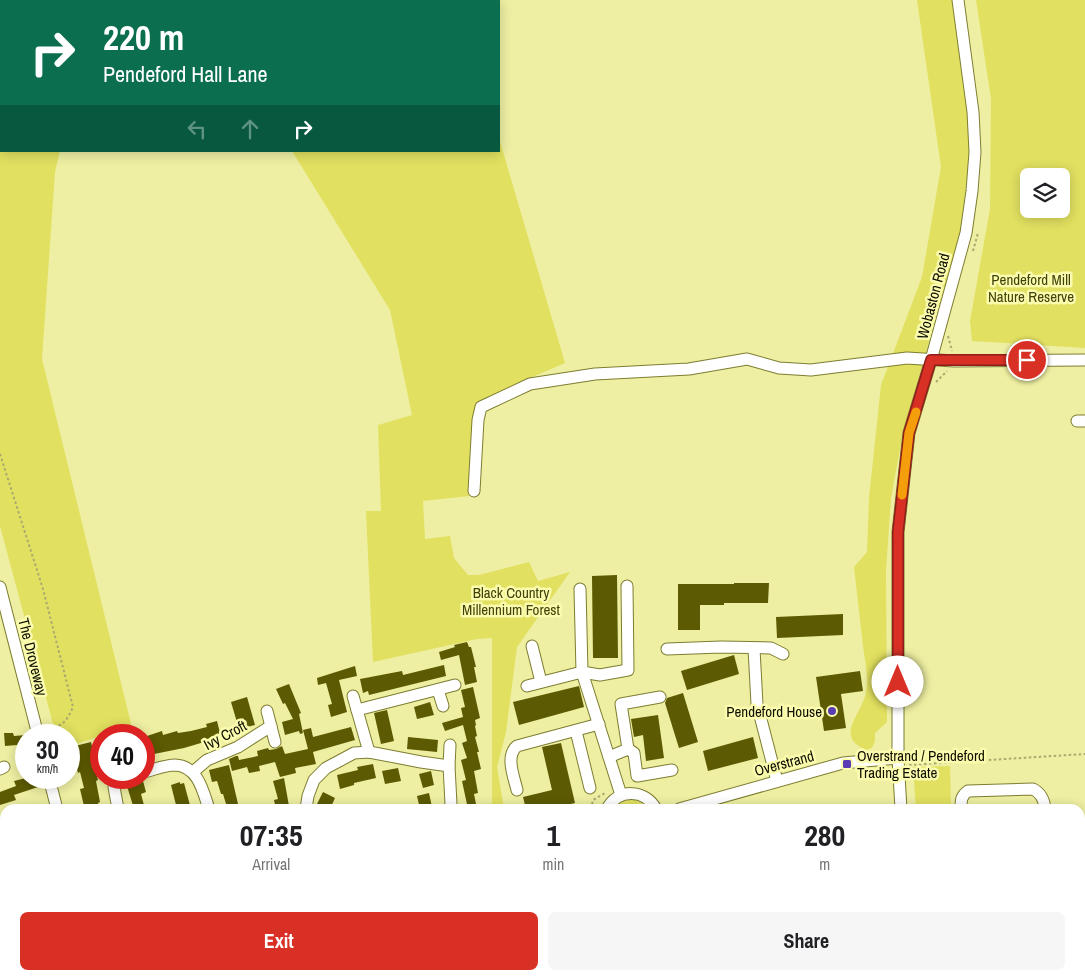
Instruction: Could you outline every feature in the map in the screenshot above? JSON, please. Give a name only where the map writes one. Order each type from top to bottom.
[{"type":"street","name":"Wobaston Road","points":[[901,804],[903,761],[898,532],[909,433],[966,233],[975,152],[973,112],[958,0]]},
{"type":"street","points":[[474,492],[478,420],[481,407],[530,384],[595,374],[689,369],[747,359],[780,368],[811,370],[907,358],[931,360],[1085,360]]},
{"type":"street","name":"The Droveway","points":[[0,586],[35,724]]},
{"type":"street","points":[[527,686],[582,672],[600,675],[628,670],[627,586]]},
{"type":"street","points":[[580,589],[582,672],[619,790],[610,804]]},
{"type":"street","points":[[532,646],[541,682]]},
{"type":"street","points":[[667,649],[771,648],[783,654]]},
{"type":"street","points":[[754,649],[757,704],[777,781]]},
{"type":"street","points":[[357,710],[455,685]]},
{"type":"street","points":[[438,690],[443,706]]},
{"type":"street","points":[[353,696],[369,752]]},
{"type":"street","points":[[660,697],[621,704],[628,749],[634,753],[638,776],[672,770]]},
{"type":"street","points":[[267,711],[276,742]]},
{"type":"street","points":[[517,790],[510,758],[512,749],[516,746],[599,724]]},
{"type":"street","name":"Ivy Croft","points":[[193,772],[207,760],[238,747],[271,726]]},
{"type":"street","points":[[576,731],[590,788]]},
{"type":"street","points":[[450,745],[448,766],[451,804]]},
{"type":"street","points":[[609,757],[628,749]]},
{"type":"street","points":[[307,804],[314,780],[326,768],[354,753],[369,752],[448,766]]},
{"type":"street","name":"Overstrand","points":[[696,804],[843,763],[903,761]]},
{"type":"street","points":[[155,769],[174,765],[193,772],[198,779],[207,804]]},
{"type":"street","points":[[52,789],[56,804]]},
{"type":"street","points":[[114,789],[117,804]]},
{"type":"street","points":[[961,804],[963,794],[968,791],[1033,789],[1038,791],[1044,804]]},
{"type":"street","points":[[619,790],[637,793],[644,796],[653,804]]},
{"type":"path","points":[[935,383],[952,367]]},
{"type":"path","points":[[0,454],[43,589],[72,707],[67,720],[62,724]]},
{"type":"path","points":[[903,761],[1085,754]]},
{"type":"path","points":[[593,804],[593,800],[619,790]]},
{"type":"green space","points":[[917,0],[952,0],[968,114],[970,153],[960,233],[903,433],[891,498],[886,571],[887,722],[875,733],[875,741],[872,748],[866,750],[856,744],[852,738],[851,731],[852,724],[864,700],[867,681],[854,567],[867,552],[869,498],[881,385],[922,277],[941,167]]},
{"type":"green space","name":"Pendeford Mill Nature Reserve","points":[[976,0],[1085,0],[1085,348],[972,341],[970,321],[990,209],[991,99]]},
{"type":"green space","name":"Black Country Millennium Forest","points":[[500,141],[565,363],[523,381],[473,414],[469,496],[423,501],[425,539],[450,536],[454,558],[468,575],[479,575],[529,562],[538,581],[570,572],[517,647],[506,732],[497,767],[503,804],[492,804],[492,638],[477,639],[373,662],[366,511],[381,511],[378,425],[412,415],[390,310],[293,152],[500,152]]},
{"type":"green space","points":[[0,152],[60,152],[55,172],[42,359],[131,724],[90,724],[90,739],[80,743],[80,724],[53,724],[0,526]]},
{"type":"green space","points":[[950,766],[951,804],[916,804],[913,767]]},
{"type":"green space","points":[[632,799],[644,804],[619,804]]},
{"type":"building","points":[[617,575],[618,658],[593,658],[592,576]]},
{"type":"building","points":[[769,583],[768,603],[700,605],[700,630],[678,630],[678,584]]},
{"type":"building","points":[[843,614],[843,635],[777,638],[776,617]]},
{"type":"building","points":[[467,642],[469,647],[471,647],[476,667],[474,667],[477,682],[465,685],[459,655],[441,660],[439,652],[455,647],[454,645]]},
{"type":"building","points":[[734,655],[739,674],[687,690],[681,671]]},
{"type":"building","points":[[444,665],[446,676],[369,695],[368,691],[363,693],[360,679],[402,671],[403,675]]},
{"type":"building","points":[[355,666],[357,676],[339,680],[347,712],[331,717],[328,705],[332,704],[326,683],[318,685],[317,678]]},
{"type":"building","name":"Pendeford House","points":[[860,671],[863,691],[841,694],[846,728],[824,731],[816,677]]},
{"type":"building","points":[[289,684],[301,713],[299,714],[303,733],[300,734],[299,731],[285,735],[282,722],[293,719],[276,689]]},
{"type":"building","points":[[579,686],[584,707],[519,725],[513,702]]},
{"type":"building","points":[[473,687],[480,718],[475,720],[477,736],[475,737],[481,769],[474,771],[478,793],[474,794],[476,804],[467,804],[462,781],[466,780],[461,760],[467,758],[462,743],[467,741],[463,725],[445,731],[442,723],[463,717],[461,708],[465,707],[461,690]]},
{"type":"building","points":[[683,693],[698,742],[679,748],[665,703],[667,698]]},
{"type":"building","points":[[247,697],[255,725],[239,729],[231,702]]},
{"type":"building","points":[[430,702],[434,715],[417,719],[414,707]]},
{"type":"building","points":[[387,710],[394,741],[381,744],[374,713]]},
{"type":"building","points":[[658,715],[664,758],[646,761],[643,735],[634,737],[631,719]]},
{"type":"building","points":[[217,721],[221,737],[184,748],[155,754],[155,733],[162,731],[163,735],[177,731],[178,733],[191,731],[207,727],[206,724]]},
{"type":"building","points":[[351,727],[355,740],[313,752],[316,764],[295,768],[296,773],[280,777],[275,762],[259,766],[260,771],[249,773],[247,767],[232,771],[229,759],[236,756],[238,756],[239,760],[258,756],[257,751],[268,748],[269,750],[276,749],[282,746],[285,754],[308,749],[303,730],[311,728],[313,737]]},
{"type":"building","points":[[4,733],[13,733],[15,736],[15,745],[5,746]]},
{"type":"building","points":[[408,737],[438,740],[437,752],[407,749]]},
{"type":"building","points":[[753,737],[758,758],[708,771],[703,751]]},
{"type":"building","points":[[90,742],[90,789],[98,789],[100,802],[98,804],[84,804],[80,789],[84,788],[80,772],[80,745]]},
{"type":"building","points":[[561,743],[575,803],[525,804],[523,797],[552,790],[542,747]]},
{"type":"building","points":[[373,764],[376,778],[354,783],[354,785],[340,789],[337,775],[358,770],[357,767]]},
{"type":"building","points":[[229,765],[238,804],[226,804],[217,781],[212,782],[209,770]]},
{"type":"building","points":[[398,768],[401,781],[385,784],[382,771]]},
{"type":"building","points":[[431,771],[434,785],[423,788],[419,774]]},
{"type":"building","points":[[284,778],[289,804],[275,804],[274,800],[278,799],[273,781]]},
{"type":"building","points":[[180,782],[180,784],[184,783],[190,804],[176,804],[171,785]]},
{"type":"building","points":[[15,786],[15,789],[32,789],[14,795],[16,800],[0,804],[0,792]]},
{"type":"building","points":[[128,789],[145,789],[146,792],[141,794],[144,804],[132,804]]},
{"type":"building","points":[[323,792],[335,798],[332,804],[317,804]]},
{"type":"building","points":[[429,793],[431,804],[419,804],[417,796]]},
{"type":"slow traffic","points":[[902,495],[909,433],[916,412]]},
{"type":"place","name":"Pendeford House","points":[[832,711]]},
{"type":"place","name":"Overstrand / Pendeford Trading Estate","points":[[847,764]]},
{"type":"route","points":[[898,682],[898,532],[909,433],[931,360],[1027,360]]}]
